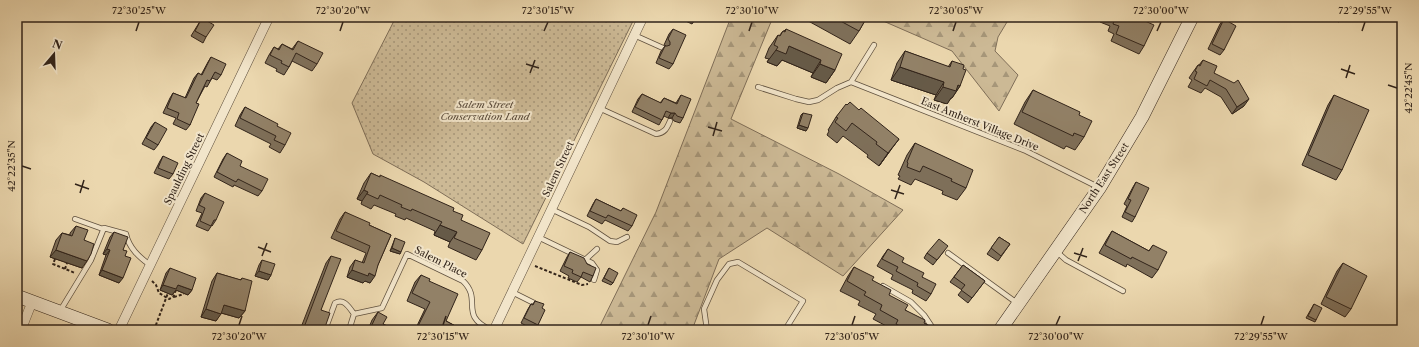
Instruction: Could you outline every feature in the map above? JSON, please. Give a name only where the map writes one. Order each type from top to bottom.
[{"type":"main road","name":"North East Street","points":[[1000,330],[1100,187],[1142,117],[1192,17]]},
{"type":"main road","points":[[17,296],[108,330]]},
{"type":"street","name":"Spaulding Street","points":[[119,330],[269,17]]},
{"type":"street","name":"Salem Street","points":[[494,330],[643,17]]},
{"type":"street","points":[[21,330],[32,302]]},
{"type":"lane","points":[[634,35],[663,48]]},
{"type":"lane","points":[[758,87],[809,102],[818,100],[837,88],[851,82],[874,45]]},
{"type":"lane","name":"East Amherst Village Drive","points":[[851,82],[1026,151],[1100,187]]},
{"type":"lane","points":[[600,108],[656,134],[663,132],[667,128],[670,121]]},
{"type":"lane","points":[[551,209],[589,227],[610,241],[617,242],[626,237]]},
{"type":"lane","points":[[74,219],[103,229],[108,228],[126,234],[130,245],[143,260],[150,265]]},
{"type":"lane","points":[[59,312],[91,260],[103,229]]},
{"type":"lane","points":[[538,238],[592,263],[597,270],[594,280]]},
{"type":"lane","points":[[585,260],[597,249]]},
{"type":"lane","points":[[1055,251],[1066,260],[1123,291]]},
{"type":"lane","points":[[948,253],[1018,304]]},
{"type":"lane","name":"Salem Place","points":[[354,314],[382,308],[407,254],[463,281],[469,287],[472,295],[472,312],[475,320],[481,326],[490,330]]},
{"type":"lane","points":[[708,330],[704,309],[717,280],[729,264],[738,262],[803,301],[785,330]]},
{"type":"lane","points":[[875,282],[911,302],[924,315],[934,330]]},
{"type":"lane","points":[[512,292],[534,303]]},
{"type":"lane","points":[[324,330],[334,303],[339,301],[345,302],[354,314],[349,330]]},
{"type":"path","points":[[55,259],[53,264],[82,276]]},
{"type":"path","points":[[526,262],[582,285],[589,284],[594,280]]},
{"type":"path","points":[[65,269],[67,263]]},
{"type":"path","points":[[145,275],[156,285],[159,294],[166,298],[184,294]]},
{"type":"path","points":[[173,297],[176,290]]},
{"type":"path","points":[[154,330],[168,293]]},
{"type":"green space","name":"Salem Street Conservation Land","points":[[396,17],[635,17],[523,244],[424,182],[373,154],[352,103]]},
{"type":"green space","points":[[731,17],[773,17],[731,119],[839,174],[903,210],[843,276],[767,228],[719,259],[692,330],[598,330],[656,212]]},
{"type":"green space","points":[[874,17],[1010,17],[998,37],[995,51],[1018,75],[999,111],[952,51]]},
{"type":"building","points":[[833,17],[867,17],[859,31]]},
{"type":"building","points":[[1112,17],[1136,17],[1154,25],[1144,46],[1116,34],[1119,26],[1113,24],[1115,18]]},
{"type":"building","points":[[202,18],[214,25],[206,37],[195,31]]},
{"type":"building","points":[[1224,19],[1236,26],[1224,50],[1212,44]]},
{"type":"building","points":[[673,29],[686,35],[673,64],[659,58],[665,46],[670,45],[668,39]]},
{"type":"building","points":[[786,29],[842,54],[835,70],[820,64],[821,60],[789,46],[786,54],[776,50],[778,47],[774,45],[778,35],[780,36]]},
{"type":"building","points":[[298,41],[323,53],[317,64],[296,53],[289,67],[281,63],[282,61],[270,55],[274,47],[279,50],[282,44],[293,50]]},
{"type":"building","points":[[905,51],[950,67],[952,61],[964,65],[963,69],[966,70],[960,86],[958,85],[956,91],[943,87],[944,82],[900,67]]},
{"type":"building","points":[[211,57],[226,64],[221,75],[215,72],[210,81],[207,80],[196,103],[199,104],[190,125],[177,119],[179,113],[167,108],[173,93],[186,98],[198,73],[202,75]]},
{"type":"building","points":[[1203,60],[1217,66],[1214,73],[1234,83],[1238,80],[1249,99],[1237,107],[1226,89],[1210,80],[1207,86],[1194,79],[1197,72],[1195,71]]},
{"type":"building","points":[[1033,90],[1080,112],[1079,115],[1092,121],[1084,137],[1074,133],[1073,136],[1022,112]]},
{"type":"building","points":[[642,94],[661,103],[664,98],[677,104],[681,95],[691,99],[683,118],[677,116],[675,113],[666,111],[662,120],[635,107]]},
{"type":"building","points":[[1334,95],[1369,110],[1342,170],[1308,155]]},
{"type":"building","points":[[850,102],[859,110],[861,108],[899,139],[888,153],[876,144],[877,142],[852,123],[846,131],[835,122],[838,118],[836,117],[846,104],[847,105]]},
{"type":"building","points":[[245,107],[278,124],[277,126],[291,133],[285,145],[274,140],[276,136],[240,118]]},
{"type":"building","points":[[803,113],[812,115],[808,128],[799,125]]},
{"type":"building","points":[[155,122],[167,129],[158,145],[146,138]]},
{"type":"building","points":[[915,143],[973,170],[966,188],[951,181],[952,179],[923,166],[920,172],[907,167],[907,162]]},
{"type":"building","points":[[227,153],[242,161],[240,166],[268,179],[262,191],[238,179],[236,182],[217,172]]},
{"type":"building","points":[[163,156],[178,163],[173,174],[158,168]]},
{"type":"building","points":[[371,173],[380,177],[380,175],[454,208],[453,211],[463,215],[461,220],[490,233],[482,250],[454,238],[457,232],[440,225],[442,222],[412,209],[411,211],[401,207],[402,205],[380,195],[378,199],[367,194],[368,192],[364,190]]},
{"type":"building","points":[[1136,182],[1149,188],[1135,217],[1125,212],[1131,200],[1128,199]]},
{"type":"building","points":[[205,193],[224,202],[216,220],[214,220],[211,226],[200,221],[205,208],[199,205]]},
{"type":"building","points":[[596,199],[621,211],[623,208],[637,215],[632,226],[608,215],[606,218],[590,211]]},
{"type":"building","points":[[345,212],[370,223],[369,225],[391,235],[378,265],[375,276],[369,273],[368,276],[352,270],[355,260],[364,263],[370,246],[336,231]]},
{"type":"building","points":[[76,226],[88,230],[84,240],[94,244],[87,261],[56,250],[62,233],[72,236]]},
{"type":"building","points":[[1112,231],[1149,251],[1153,245],[1167,252],[1158,270],[1132,257],[1131,259],[1105,245]]},
{"type":"building","points":[[114,232],[128,237],[123,250],[127,251],[125,256],[131,258],[123,278],[102,270],[110,250],[107,249]]},
{"type":"building","points":[[999,237],[1010,244],[1001,256],[991,248]]},
{"type":"building","points":[[395,238],[405,242],[401,252],[392,248]]},
{"type":"building","points":[[939,239],[948,246],[937,260],[927,253]]},
{"type":"building","points":[[888,249],[904,258],[902,262],[924,273],[922,277],[936,284],[931,294],[917,286],[918,283],[896,271],[898,267],[882,259]]},
{"type":"building","points":[[570,252],[584,258],[587,264],[596,268],[593,276],[583,272],[581,277],[572,273],[573,270],[564,266]]},
{"type":"building","points":[[331,256],[341,259],[321,310],[330,313],[324,330],[303,330]]},
{"type":"building","points":[[262,260],[275,264],[271,275],[259,271]]},
{"type":"building","points":[[1343,263],[1367,276],[1351,309],[1326,297]]},
{"type":"building","points":[[963,265],[985,281],[972,298],[961,290],[965,285],[954,277]]},
{"type":"building","points":[[854,267],[874,277],[872,280],[891,290],[889,295],[908,305],[905,310],[925,320],[924,323],[937,330],[907,330],[896,324],[898,320],[880,310],[882,305],[864,295],[866,292],[847,281]]},
{"type":"building","points":[[170,268],[196,278],[192,290],[178,285],[176,289],[163,285]]},
{"type":"building","points":[[609,268],[618,273],[613,283],[604,278]]},
{"type":"building","points":[[217,273],[241,280],[242,278],[252,281],[245,311],[224,305],[221,314],[206,309]]},
{"type":"building","points":[[421,275],[430,279],[429,281],[458,294],[446,321],[463,330],[421,330],[417,328],[430,302],[412,293]]},
{"type":"building","points":[[535,301],[544,304],[542,308],[545,310],[538,325],[524,318],[531,304],[533,305]]},
{"type":"building","points":[[1314,304],[1322,308],[1316,320],[1308,316]]},
{"type":"building","points":[[378,312],[387,317],[383,324],[395,330],[370,329]]},
{"type":"building","points":[[814,328],[825,330],[813,330]]}]
